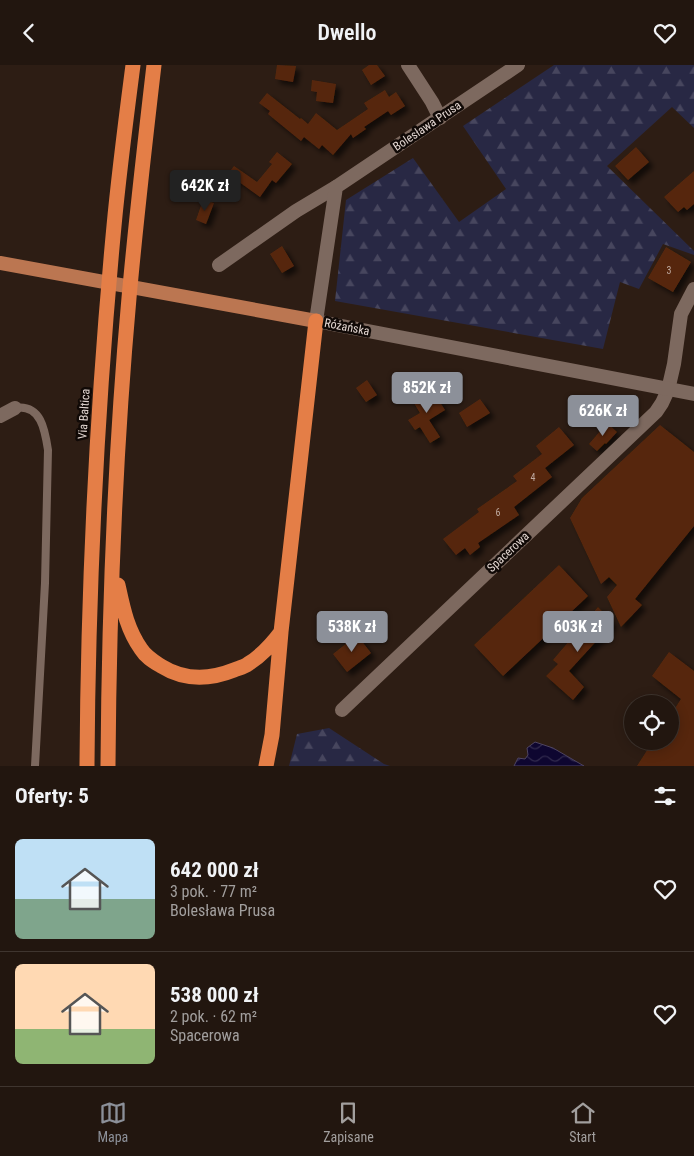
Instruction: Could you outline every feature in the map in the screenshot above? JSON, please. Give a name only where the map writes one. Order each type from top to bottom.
[{"type":"highway","name":"Via Baltica","points":[[87,766],[91,576],[100,402],[114,225],[133,65]]},
{"type":"highway","points":[[108,766],[113,558],[121,403],[144,143],[154,65]]},
{"type":"highway","points":[[266,766],[272,735],[280,632],[316,321]]},
{"type":"highway","points":[[113,558],[124,614],[129,629],[142,651],[168,671],[195,678],[209,677],[228,672],[248,665],[270,646],[280,632]]},
{"type":"main road","name":"Różańska","points":[[0,263],[316,321]]},
{"type":"street","points":[[408,65],[440,118]]},
{"type":"street","name":"Bolesława Prusa","points":[[219,265],[296,211],[336,187],[518,65]]},
{"type":"street","points":[[316,321],[336,187]]},
{"type":"street","name":"Spacerowa","points":[[342,710],[656,412],[668,390],[674,364],[681,314],[694,289]]},
{"type":"street","name":"Różańska","points":[[316,321],[694,394]]},
{"type":"street","points":[[0,417],[15,408]]},
{"type":"lane","points":[[15,408],[29,408],[38,416],[45,434],[48,450],[45,583],[36,766]]},
{"type":"green space","points":[[554,65],[694,65],[694,128],[672,107],[607,166],[694,251],[694,255],[663,244],[639,289],[620,282],[603,349],[335,301],[346,200],[413,158],[459,222],[506,189],[463,126]]},
{"type":"green space","points":[[329,728],[390,766],[289,766],[297,734]]},
{"type":"water","points":[[535,742],[553,748],[584,766],[514,766],[518,758],[525,759],[528,755],[527,748]]},
{"type":"building","points":[[277,65],[296,66],[293,82],[275,79]]},
{"type":"building","points":[[369,65],[377,65],[385,76],[371,85],[362,70]]},
{"type":"building","points":[[312,80],[336,84],[333,103],[316,101],[317,92],[311,91]]},
{"type":"building","points":[[385,90],[389,97],[396,92],[405,106],[391,115],[388,111],[364,127],[366,129],[353,138],[351,134],[333,155],[322,145],[319,149],[304,137],[301,141],[268,114],[270,111],[259,103],[267,93],[308,124],[316,113],[337,130],[368,109],[364,103]]},
{"type":"building","points":[[636,147],[649,162],[628,180],[615,166]]},
{"type":"building","points":[[277,152],[292,164],[276,183],[272,180],[260,197],[228,174],[234,166],[257,182],[272,164],[269,162]]},
{"type":"building","points":[[694,171],[694,204],[687,210],[684,207],[678,212],[664,197]]},
{"type":"building","points":[[203,200],[214,203],[206,224],[196,220]]},
{"type":"building","points":[[282,246],[294,266],[282,273],[270,254]]},
{"type":"building","points":[[666,247],[691,262],[673,292],[648,278]]},
{"type":"building","points":[[367,380],[377,395],[366,402],[356,388]]},
{"type":"building","points":[[428,388],[431,394],[434,393],[445,410],[429,420],[440,437],[430,443],[420,427],[415,430],[408,420],[420,413],[411,398]]},
{"type":"building","points":[[480,399],[490,413],[467,427],[459,413]]},
{"type":"building","points":[[607,423],[617,432],[597,451],[589,444]]},
{"type":"building","points":[[660,425],[694,452],[694,526],[635,599],[642,605],[621,627],[607,597],[617,585],[609,577],[601,584],[570,518],[582,498]]},
{"type":"building","points":[[559,427],[574,445],[545,468],[552,477],[514,507],[519,515],[478,543],[480,547],[470,555],[465,548],[456,555],[443,539],[479,512],[477,509],[517,481],[513,476],[542,454],[536,446]]},
{"type":"building","points":[[559,565],[588,596],[503,676],[474,645]]},
{"type":"building","points":[[598,607],[613,623],[569,671],[584,687],[573,700],[546,676],[558,664],[553,660]]},
{"type":"building","points":[[357,635],[371,653],[347,672],[333,654]]},
{"type":"building","points":[[669,652],[694,671],[694,766],[637,766],[647,750],[679,750],[679,702],[681,699],[679,695],[676,695],[652,676]]}]
